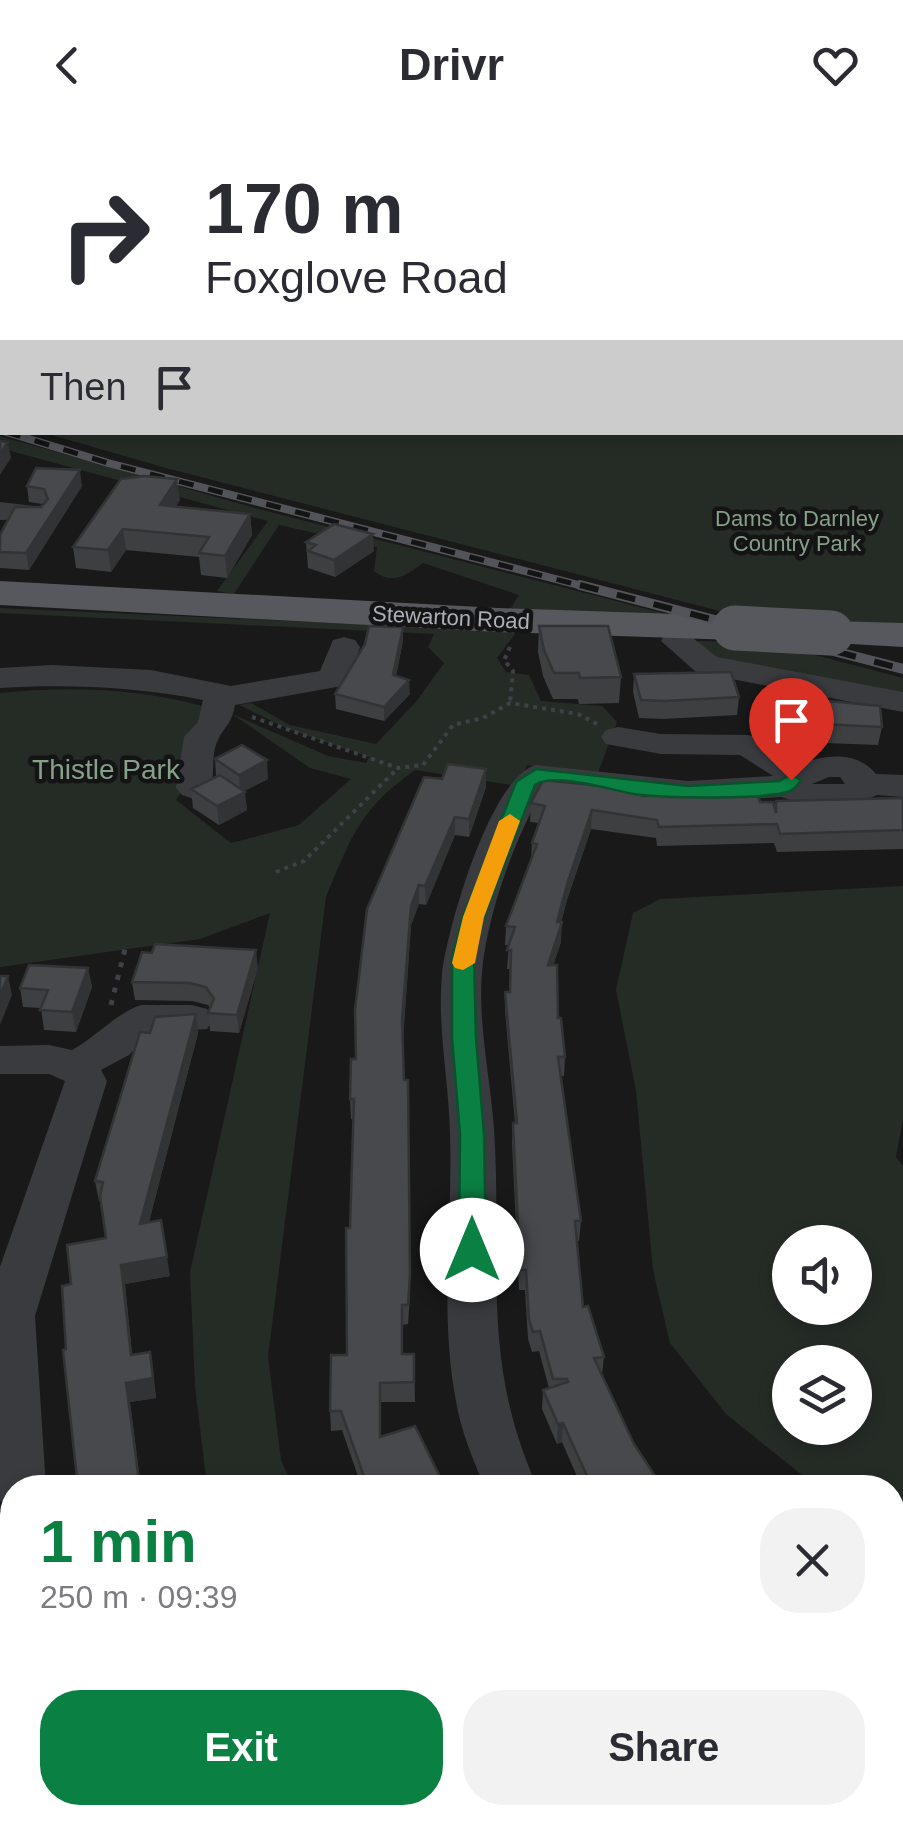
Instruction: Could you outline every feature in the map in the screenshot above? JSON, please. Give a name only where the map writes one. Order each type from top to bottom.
[{"type":"main road","name":"Stewarton Road","points":[[0,593],[903,635]]},
{"type":"street","points":[[2,498],[34,513]]},
{"type":"street","points":[[682,627],[678,641],[707,665],[903,702]]},
{"type":"street","points":[[194,788],[201,737],[219,709],[284,686],[335,675],[344,647]]},
{"type":"street","points":[[0,678],[52,675],[150,680],[219,709]]},
{"type":"street","points":[[618,737],[661,744],[748,745],[810,795],[855,794],[864,789],[864,784],[903,786]]},
{"type":"street","points":[[507,1475],[478,1402],[473,1327],[472,1134],[464,1038],[463,958],[503,837],[526,782],[536,774],[688,792],[791,782]]},
{"type":"street","points":[[0,1060],[76,1066],[114,1045],[141,1019],[192,1019]]},
{"type":"street","points":[[19,1475],[12,1316],[20,1278],[86,1081],[76,1066]]},
{"type":"path","points":[[510,704],[513,671],[504,660],[514,642]]},
{"type":"path","points":[[219,709],[398,768],[423,765],[452,725],[484,718],[510,704],[578,714],[594,720],[604,736],[618,737]]},
{"type":"path","points":[[276,872],[304,861],[398,768]]},
{"type":"green space","name":"Dams to Darnley Country Park","points":[[52,435],[903,435],[903,635],[797,631]]},
{"type":"green space","points":[[0,436],[259,509],[678,617],[511,608],[519,595],[423,563],[405,575],[387,578],[374,571],[377,547],[279,525],[234,594],[217,591],[268,521],[0,448]]},
{"type":"green space","name":"Thistle Park","points":[[0,608],[517,631],[497,658],[506,672],[529,675],[541,701],[602,706],[617,722],[596,778],[527,765],[518,786],[415,770],[369,812],[335,876],[326,897],[268,1357],[281,1460],[288,1475],[206,1475],[195,1386],[190,1272],[270,913],[200,939],[0,967],[0,693],[102,690],[153,695],[202,706],[190,780],[176,800],[231,843],[299,825],[351,779],[310,768],[232,714],[328,756],[366,763],[369,757],[288,729],[239,705],[251,703],[290,725],[376,744],[416,702],[444,663],[428,647],[434,634],[0,613]]},
{"type":"green space","points":[[697,641],[769,643],[903,678],[903,697],[713,662],[695,647]]},
{"type":"green space","points":[[903,886],[903,1119],[896,1157],[903,1166],[903,1475],[802,1475],[726,1414],[670,1343],[653,1270],[636,1091],[616,990],[633,913],[660,899]]},
{"type":"building","points":[[36,468],[80,470],[26,553],[0,552],[0,535],[15,507],[41,507],[48,499],[44,489],[27,486]]},
{"type":"building","points":[[121,479],[177,479],[160,505],[250,514],[225,556],[199,553],[209,537],[123,529],[108,550],[73,547]]},
{"type":"building","points":[[334,524],[373,534],[334,560],[308,551],[316,545],[306,542]]},
{"type":"building","points":[[369,626],[403,627],[393,675],[409,680],[384,707],[335,694],[365,644]]},
{"type":"building","points":[[539,626],[608,626],[621,677],[580,678],[579,673],[554,673]]},
{"type":"building","points":[[731,672],[739,697],[665,701],[641,700],[634,674]]},
{"type":"building","points":[[776,696],[880,706],[882,727],[801,723],[801,728],[776,724]]},
{"type":"building","points":[[242,745],[267,760],[239,775],[215,759]]},
{"type":"building","points":[[448,764],[486,769],[469,819],[455,817],[425,886],[419,885],[411,906],[402,1021],[404,1080],[408,1080],[410,1275],[408,1305],[402,1305],[402,1354],[414,1354],[414,1382],[380,1383],[380,1437],[415,1426],[439,1475],[363,1475],[341,1411],[330,1411],[331,1355],[347,1355],[346,1228],[350,1228],[355,1010],[367,909],[424,777],[442,779]]},
{"type":"building","points":[[220,775],[245,792],[217,806],[191,789]]},
{"type":"building","points":[[543,780],[643,790],[642,796],[757,793],[760,802],[773,802],[776,813],[776,801],[903,798],[903,830],[780,834],[777,824],[659,827],[657,820],[592,810],[568,881],[557,922],[562,922],[548,965],[557,965],[558,1018],[565,1057],[558,1057],[581,1221],[575,1221],[583,1307],[588,1306],[604,1357],[594,1358],[634,1444],[654,1475],[587,1475],[543,1390],[568,1382],[567,1379],[553,1379],[540,1331],[533,1332],[529,1319],[526,1270],[520,1270],[513,1123],[517,1123],[505,992],[510,992],[511,950],[507,950],[515,927],[506,926],[537,844],[532,843],[545,806],[531,803]]},
{"type":"building","points":[[155,944],[256,950],[237,1015],[208,1013],[214,999],[206,987],[132,982],[142,952],[152,953]]},
{"type":"building","points":[[29,965],[88,968],[72,1012],[40,1010],[48,990],[20,988]]},
{"type":"building","points":[[0,976],[8,976],[0,996]]},
{"type":"building","points":[[196,1014],[140,1224],[161,1220],[167,1257],[121,1265],[131,1355],[150,1352],[153,1378],[126,1383],[138,1475],[77,1475],[63,1350],[66,1349],[62,1286],[71,1284],[67,1245],[106,1238],[100,1196],[103,1182],[95,1181],[140,1032],[150,1033],[155,1017]]},
{"type":"railway","points":[[16,435],[108,463],[590,588]]},
{"type":"railway","points":[[580,585],[903,669]]},
{"type":"slow traffic","points":[[463,963],[474,917],[510,821]]},
{"type":"route","points":[[472,1250],[472,1134],[464,1038],[463,958],[474,917],[526,782],[536,774],[688,792],[784,786],[791,780]]}]
